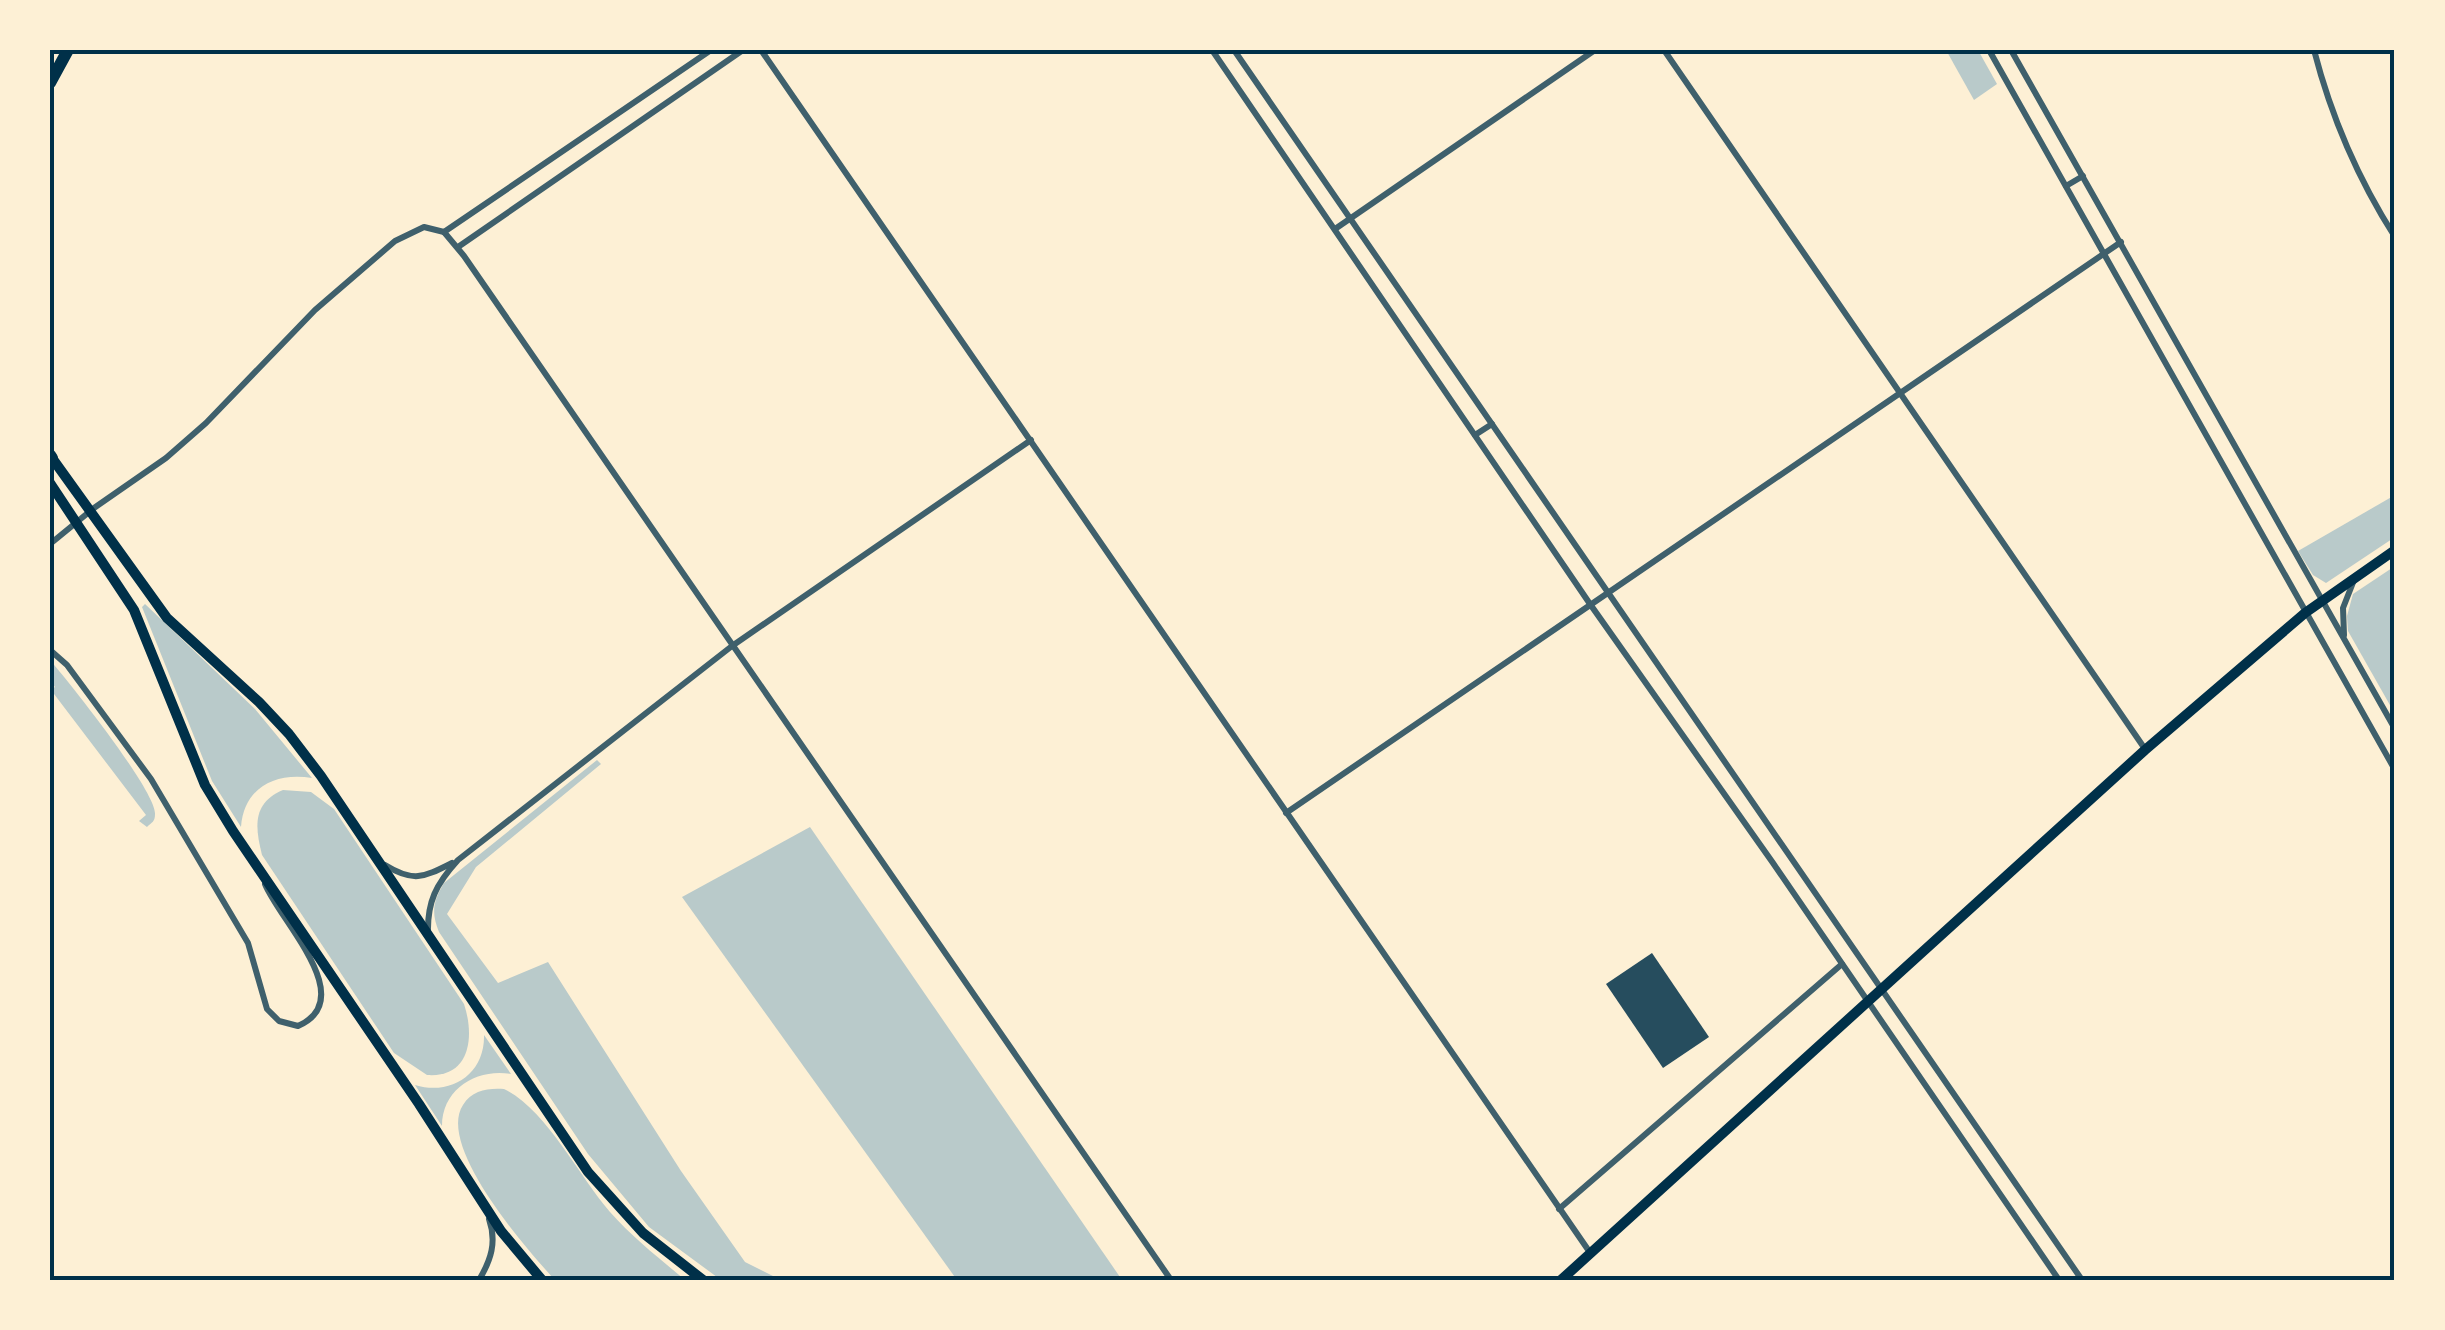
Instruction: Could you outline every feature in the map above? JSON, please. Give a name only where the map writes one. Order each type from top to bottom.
[{"type":"highway","points":[[50,66],[59,50]]},
{"type":"highway","points":[[50,84],[68,50]]},
{"type":"main road","points":[[51,456],[167,618],[289,734],[588,1172],[643,1233],[702,1280]]},
{"type":"main road","points":[[50,483],[134,610],[205,784],[501,1231],[542,1280]]},
{"type":"main road","points":[[1561,1280],[2146,750],[2306,613],[2395,550]]},
{"type":"street","points":[[444,232],[712,50]]},
{"type":"street","points":[[458,247],[743,50]]},
{"type":"street","points":[[761,50],[1590,1254]]},
{"type":"street","points":[[1212,50],[2059,1280]]},
{"type":"street","points":[[1234,50],[2082,1280]]},
{"type":"street","points":[[1335,228],[1595,50]]},
{"type":"street","points":[[1664,50],[2146,750]]},
{"type":"street","points":[[1989,50],[2395,770]]},
{"type":"street","points":[[2012,50],[2395,729]]},
{"type":"street","points":[[2314,50],[2334,116],[2355,165],[2395,237]]},
{"type":"street","points":[[1300,178],[1316,168]]},
{"type":"street","points":[[2066,186],[2084,176]]},
{"type":"street","points":[[52,542],[166,458],[206,423],[326,300],[395,241],[424,227],[444,232],[1171,1280]]},
{"type":"street","points":[[1286,813],[2120,242]]},
{"type":"street","points":[[1475,435],[1492,424]]},
{"type":"street","points":[[428,936],[434,890],[458,860],[732,646],[1030,440]]},
{"type":"street","points":[[2346,642],[2343,608],[2356,577]]},
{"type":"street","points":[[50,650],[66,665],[151,779],[248,944],[267,1009],[279,1021],[298,1026],[318,1013],[323,996],[320,980],[272,902],[260,869]]},
{"type":"street","points":[[1772,863],[1789,854]]},
{"type":"street","points":[[378,861],[398,873],[418,878],[458,860]]},
{"type":"street","points":[[1559,1208],[1842,964]]},
{"type":"street","points":[[478,1195],[494,1240],[487,1266],[478,1280]]},
{"type":"shaded area","points":[[1946,50],[1978,50],[1997,84],[1974,100]]},
{"type":"shaded area","points":[[2395,495],[2395,537],[2326,583],[2313,575],[2298,551]]},
{"type":"shaded area","points":[[2395,566],[2395,714],[2348,631],[2347,616],[2353,594]]},
{"type":"shaded area","points":[[145,604],[255,709],[312,778],[286,778],[264,785],[248,802],[241,827],[212,781],[142,607]]},
{"type":"shaded area","points":[[50,660],[142,783],[155,814],[147,827],[139,821],[146,815],[51,690],[55,687],[50,680]]},
{"type":"shaded area","points":[[597,760],[601,764],[476,867],[447,914],[498,983],[548,962],[681,1171],[745,1262],[781,1280],[721,1280],[649,1227],[588,1154],[436,925],[434,907],[444,883]]},
{"type":"shaded area","points":[[283,790],[311,792],[334,809],[464,1004],[469,1029],[466,1053],[452,1070],[427,1075],[394,1053],[262,855],[258,817],[266,802]]},
{"type":"shaded area","points":[[810,827],[1122,1280],[957,1280],[682,897]]},
{"type":"shaded area","points":[[484,1035],[511,1074],[486,1074],[464,1084],[448,1101],[442,1126],[415,1085],[441,1087],[463,1079],[479,1061]]},
{"type":"shaded area","points":[[504,1089],[534,1111],[618,1221],[685,1280],[555,1280],[488,1197],[462,1145],[458,1123],[463,1105],[481,1091]]},
{"type":"building","points":[[1652,953],[1709,1037],[1663,1068],[1606,984]]}]
